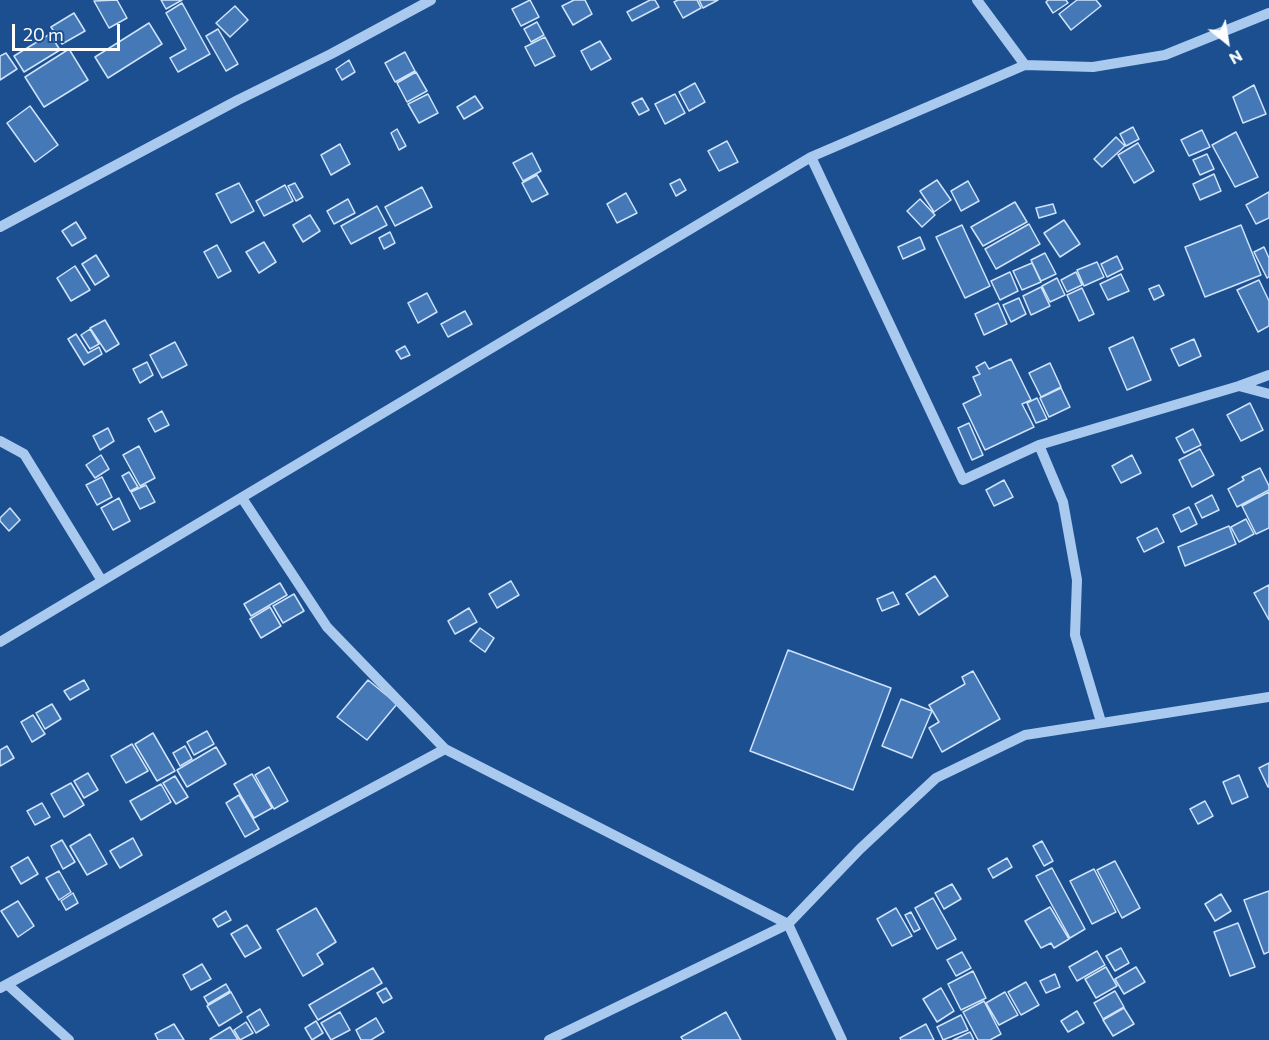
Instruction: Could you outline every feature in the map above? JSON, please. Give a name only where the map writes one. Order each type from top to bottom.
[{"type":"street","points":[[0,227],[431,0]]},
{"type":"street","points":[[977,0],[1025,65]]},
{"type":"street","points":[[0,642],[811,157],[1025,65],[1092,67],[1165,55],[1269,13]]},
{"type":"street","points":[[811,157],[963,480],[1038,445],[1239,386],[1269,375]]},
{"type":"street","points":[[1239,386],[1269,394]]},
{"type":"street","points":[[0,441],[24,454],[102,581]]},
{"type":"street","points":[[1038,445],[1063,502],[1077,580],[1075,635],[1101,722]]},
{"type":"street","points":[[242,498],[327,627],[445,749],[788,924],[842,1040]]},
{"type":"street","points":[[549,1040],[788,924],[860,849],[936,778],[1025,735],[1269,697]]},
{"type":"street","points":[[69,1040],[4,986],[445,749]]},
{"type":"building","points":[[117,0],[127,18],[109,28],[94,1]]},
{"type":"building","points":[[161,0],[182,0],[166,9]]},
{"type":"building","points":[[530,0],[539,17],[521,26],[512,9]]},
{"type":"building","points":[[574,0],[585,0],[592,14],[573,25],[562,6]]},
{"type":"building","points":[[650,0],[655,0],[659,7],[632,21],[627,12]]},
{"type":"building","points":[[697,0],[701,8],[683,18],[674,2]]},
{"type":"building","points":[[699,0],[718,0],[703,8]]},
{"type":"building","points":[[1066,0],[1068,3],[1053,13],[1046,2]]},
{"type":"building","points":[[1077,0],[1096,0],[1101,6],[1071,30],[1059,14]]},
{"type":"building","points":[[182,3],[210,54],[178,72],[170,58],[186,49],[166,13]]},
{"type":"building","points":[[235,6],[248,20],[230,37],[216,23]]},
{"type":"building","points":[[74,13],[85,31],[62,44],[51,27]]},
{"type":"building","points":[[537,22],[544,35],[531,42],[524,29]]},
{"type":"building","points":[[149,23],[162,44],[108,78],[95,57]]},
{"type":"building","points":[[218,29],[238,64],[226,71],[206,36]]},
{"type":"building","points":[[50,34],[60,50],[24,72],[14,56]]},
{"type":"building","points":[[545,37],[555,56],[535,66],[525,47]]},
{"type":"building","points":[[600,41],[611,59],[591,70],[581,51]]},
{"type":"building","points":[[69,49],[88,80],[44,107],[25,77]]},
{"type":"building","points":[[405,52],[415,71],[395,82],[385,63]]},
{"type":"building","points":[[6,53],[17,69],[0,80],[0,56]]},
{"type":"building","points":[[349,60],[355,72],[342,80],[336,69]]},
{"type":"building","points":[[416,72],[427,91],[407,102],[397,83]]},
{"type":"building","points":[[695,83],[705,102],[689,111],[679,92]]},
{"type":"building","points":[[1254,85],[1266,114],[1243,123],[1233,97]]},
{"type":"building","points":[[428,94],[438,113],[419,123],[408,104]]},
{"type":"building","points":[[675,94],[685,113],[665,124],[655,104]]},
{"type":"building","points":[[475,96],[483,108],[464,119],[457,107]]},
{"type":"building","points":[[642,98],[649,110],[639,115],[632,103]]},
{"type":"building","points":[[30,106],[58,145],[35,162],[7,123]]},
{"type":"building","points":[[1133,127],[1139,139],[1126,146],[1120,134]]},
{"type":"building","points":[[397,129],[406,146],[399,150],[391,133]]},
{"type":"building","points":[[1202,130],[1210,147],[1189,156],[1181,140]]},
{"type":"building","points":[[1236,132],[1258,177],[1235,187],[1212,145]]},
{"type":"building","points":[[1116,137],[1125,146],[1102,167],[1094,159]]},
{"type":"building","points":[[727,141],[738,162],[719,171],[708,151]]},
{"type":"building","points":[[1138,143],[1154,171],[1134,183],[1118,155]]},
{"type":"building","points":[[340,144],[350,164],[331,175],[321,155]]},
{"type":"building","points":[[532,153],[541,171],[523,181],[513,163]]},
{"type":"building","points":[[1207,154],[1214,169],[1200,175],[1193,160]]},
{"type":"building","points":[[1214,174],[1221,191],[1200,200],[1193,184]]},
{"type":"building","points":[[537,175],[548,194],[532,202],[522,183]]},
{"type":"building","points":[[680,179],[686,190],[676,196],[670,184]]},
{"type":"building","points":[[937,180],[951,200],[934,212],[920,191]]},
{"type":"building","points":[[968,181],[979,201],[961,211],[951,191]]},
{"type":"building","points":[[239,183],[254,211],[231,223],[216,194]]},
{"type":"building","points":[[295,183],[303,197],[296,201],[288,186]]},
{"type":"building","points":[[285,185],[293,201],[264,216],[256,201]]},
{"type":"building","points":[[422,187],[432,207],[395,226],[385,207]]},
{"type":"building","points":[[1269,192],[1269,218],[1256,224],[1246,205]]},
{"type":"building","points":[[626,193],[637,213],[617,223],[607,204]]},
{"type":"building","points":[[348,199],[355,213],[334,224],[327,211]]},
{"type":"building","points":[[920,199],[935,215],[922,227],[907,211]]},
{"type":"building","points":[[1015,202],[1027,222],[983,246],[971,227]]},
{"type":"building","points":[[1053,204],[1056,213],[1039,218],[1036,208]]},
{"type":"building","points":[[377,206],[387,225],[351,244],[341,226]]},
{"type":"building","points":[[310,215],[320,231],[303,242],[293,225]]},
{"type":"building","points":[[1064,220],[1080,244],[1060,257],[1044,233]]},
{"type":"building","points":[[76,222],[86,238],[72,246],[62,231]]},
{"type":"building","points":[[1029,224],[1040,244],[996,269],[985,249]]},
{"type":"building","points":[[962,225],[990,286],[965,298],[936,237]]},
{"type":"building","points":[[1241,225],[1261,275],[1205,297],[1185,247]]},
{"type":"building","points":[[390,232],[395,243],[384,249],[379,238]]},
{"type":"building","points":[[920,237],[925,249],[903,259],[898,247]]},
{"type":"building","points":[[264,242],[276,262],[259,273],[246,252]]},
{"type":"building","points":[[217,245],[231,271],[218,278],[204,252]]},
{"type":"building","points":[[1264,247],[1269,258],[1269,277],[1267,278],[1254,252]]},
{"type":"building","points":[[1045,253],[1056,274],[1041,281],[1031,260]]},
{"type":"building","points":[[96,255],[109,276],[95,285],[82,264]]},
{"type":"building","points":[[1117,256],[1123,269],[1107,277],[1101,264]]},
{"type":"building","points":[[1097,262],[1104,277],[1084,286],[1077,270]]},
{"type":"building","points":[[1032,263],[1041,282],[1022,290],[1013,271]]},
{"type":"building","points":[[75,266],[90,290],[71,301],[57,278]]},
{"type":"building","points":[[1010,272],[1018,291],[1000,300],[991,281]]},
{"type":"building","points":[[1076,272],[1082,285],[1067,292],[1061,280]]},
{"type":"building","points":[[1121,274],[1129,291],[1108,300],[1100,284]]},
{"type":"building","points":[[1057,278],[1065,295],[1050,302],[1042,286]]},
{"type":"building","points":[[1259,280],[1269,301],[1269,326],[1258,332],[1237,290]]},
{"type":"building","points":[[1159,285],[1164,295],[1154,300],[1149,289]]},
{"type":"building","points":[[1041,287],[1050,306],[1031,315],[1023,296]]},
{"type":"building","points":[[1082,288],[1094,314],[1079,321],[1067,295]]},
{"type":"building","points":[[427,293],[437,312],[418,323],[408,303]]},
{"type":"building","points":[[1019,298],[1026,314],[1011,322],[1003,305]]},
{"type":"building","points":[[998,303],[1007,324],[984,335],[975,314]]},
{"type":"building","points":[[465,311],[472,324],[448,337],[441,324]]},
{"type":"building","points":[[105,320],[119,344],[106,352],[90,328]]},
{"type":"building","points":[[90,329],[99,344],[90,349],[81,335]]},
{"type":"building","points":[[76,334],[88,353],[99,347],[102,354],[84,365],[68,339]]},
{"type":"building","points":[[1133,337],[1151,380],[1127,390],[1109,348]]},
{"type":"building","points":[[1194,339],[1201,356],[1179,366],[1171,349]]},
{"type":"building","points":[[175,342],[187,365],[162,378],[150,355]]},
{"type":"building","points":[[405,346],[410,355],[401,359],[396,351]]},
{"type":"building","points":[[1011,359],[1031,400],[1022,404],[1034,427],[985,450],[963,404],[981,395],[973,377],[980,374],[976,367],[985,362],[989,369]]},
{"type":"building","points":[[147,362],[153,375],[140,383],[133,369]]},
{"type":"building","points":[[1050,363],[1061,387],[1041,397],[1029,373]]},
{"type":"building","points":[[1061,388],[1070,407],[1049,417],[1040,398]]},
{"type":"building","points":[[1037,398],[1047,419],[1036,423],[1027,403]]},
{"type":"building","points":[[1250,403],[1263,430],[1241,441],[1227,415]]},
{"type":"building","points":[[162,411],[169,425],[155,432],[148,419]]},
{"type":"building","points":[[969,423],[983,455],[972,460],[958,428]]},
{"type":"building","points":[[108,428],[114,441],[100,450],[93,436]]},
{"type":"building","points":[[1193,429],[1201,445],[1184,453],[1176,438]]},
{"type":"building","points":[[139,446],[155,478],[140,486],[123,455]]},
{"type":"building","points":[[1200,449],[1214,475],[1192,487],[1179,460]]},
{"type":"building","points":[[101,455],[109,469],[95,478],[86,465]]},
{"type":"building","points":[[1132,455],[1141,473],[1121,483],[1112,466]]},
{"type":"building","points":[[1260,468],[1269,490],[1237,507],[1228,489],[1244,480],[1242,477]]},
{"type":"building","points":[[129,472],[138,487],[130,491],[122,476]]},
{"type":"building","points":[[102,477],[112,497],[97,505],[86,485]]},
{"type":"building","points":[[1004,480],[1013,497],[994,506],[986,490]]},
{"type":"building","points":[[146,485],[155,502],[140,509],[131,492]]},
{"type":"building","points":[[1269,492],[1269,528],[1256,534],[1242,506]]},
{"type":"building","points":[[1212,495],[1219,510],[1202,518],[1195,504]]},
{"type":"building","points":[[119,498],[130,521],[113,530],[101,508]]},
{"type":"building","points":[[1189,507],[1197,524],[1181,532],[1173,515]]},
{"type":"building","points":[[10,508],[20,520],[9,531],[0,518]]},
{"type":"building","points":[[1246,519],[1254,534],[1239,542],[1231,527]]},
{"type":"building","points":[[1229,526],[1236,544],[1185,566],[1178,547]]},
{"type":"building","points":[[1157,528],[1164,542],[1144,552],[1137,538]]},
{"type":"building","points":[[935,576],[948,596],[919,615],[906,594]]},
{"type":"building","points":[[511,581],[519,595],[497,608],[489,594]]},
{"type":"building","points":[[280,583],[287,595],[251,616],[244,604]]},
{"type":"building","points":[[1269,585],[1269,620],[1254,593]]},
{"type":"building","points":[[893,592],[899,604],[882,611],[877,599]]},
{"type":"building","points":[[294,594],[304,611],[283,623],[273,606]]},
{"type":"building","points":[[270,607],[281,626],[261,638],[250,619]]},
{"type":"building","points":[[469,608],[477,622],[455,634],[448,621]]},
{"type":"building","points":[[480,628],[494,638],[485,652],[470,641]]},
{"type":"building","points":[[788,650],[891,688],[853,790],[750,751]]},
{"type":"building","points":[[973,671],[1000,719],[942,752],[929,728],[939,722],[929,705],[965,684],[962,677]]},
{"type":"building","points":[[84,680],[89,689],[70,700],[64,691]]},
{"type":"building","points":[[368,680],[397,704],[367,740],[337,717]]},
{"type":"building","points":[[901,699],[932,711],[912,758],[882,746]]},
{"type":"building","points":[[52,704],[61,719],[45,729],[36,713]]},
{"type":"building","points":[[33,715],[45,734],[32,742],[21,722]]},
{"type":"building","points":[[207,731],[214,744],[194,755],[187,742]]},
{"type":"building","points":[[153,733],[175,771],[157,781],[135,744]]},
{"type":"building","points":[[132,744],[148,771],[126,783],[111,756]]},
{"type":"building","points":[[7,746],[14,758],[0,766],[0,750]]},
{"type":"building","points":[[185,746],[192,759],[180,766],[173,753]]},
{"type":"building","points":[[216,747],[226,764],[187,787],[177,770]]},
{"type":"building","points":[[1269,763],[1269,787],[1268,787],[1259,768]]},
{"type":"building","points":[[269,767],[288,801],[274,809],[255,775]]},
{"type":"building","points":[[88,773],[98,790],[84,798],[74,781]]},
{"type":"building","points":[[252,774],[272,808],[254,818],[234,784]]},
{"type":"building","points":[[1239,775],[1248,797],[1232,804],[1223,782]]},
{"type":"building","points":[[175,776],[188,797],[176,804],[163,783]]},
{"type":"building","points":[[71,783],[84,805],[64,817],[51,794]]},
{"type":"building","points":[[161,784],[171,802],[141,820],[130,801]]},
{"type":"building","points":[[239,795],[259,829],[245,837],[226,803]]},
{"type":"building","points":[[1205,801],[1213,816],[1198,824],[1190,809]]},
{"type":"building","points":[[42,803],[50,817],[35,825],[27,811]]},
{"type":"building","points":[[90,834],[107,864],[87,875],[70,846]]},
{"type":"building","points":[[133,838],[142,855],[120,868],[110,851]]},
{"type":"building","points":[[62,840],[75,862],[63,869],[51,846]]},
{"type":"building","points":[[1042,841],[1053,861],[1044,866],[1033,846]]},
{"type":"building","points":[[28,857],[38,874],[21,884],[11,867]]},
{"type":"building","points":[[1007,858],[1012,867],[993,878],[988,869]]},
{"type":"building","points":[[1115,861],[1140,908],[1122,918],[1097,870]]},
{"type":"building","points":[[1052,868],[1085,929],[1070,938],[1036,876]]},
{"type":"building","points":[[1094,869],[1116,912],[1092,924],[1070,881]]},
{"type":"building","points":[[59,871],[71,892],[59,900],[46,878]]},
{"type":"building","points":[[952,884],[961,899],[944,909],[935,893]]},
{"type":"building","points":[[1269,891],[1269,952],[1264,954],[1244,900]]},
{"type":"building","points":[[73,893],[78,903],[66,910],[61,901]]},
{"type":"building","points":[[1221,894],[1231,911],[1215,921],[1205,904]]},
{"type":"building","points":[[933,898],[956,939],[937,949],[915,908]]},
{"type":"building","points":[[18,901],[34,926],[18,937],[1,911]]},
{"type":"building","points":[[1050,907],[1069,939],[1054,948],[1051,943],[1041,948],[1025,921]]},
{"type":"building","points":[[316,908],[336,942],[317,954],[323,964],[303,976],[277,930]]},
{"type":"building","points":[[896,908],[912,936],[892,946],[877,919]]},
{"type":"building","points":[[226,911],[231,920],[218,927],[213,919]]},
{"type":"building","points":[[911,912],[920,929],[914,932],[905,915]]},
{"type":"building","points":[[1238,923],[1255,967],[1230,976],[1214,932]]},
{"type":"building","points":[[247,925],[261,948],[245,957],[231,934]]},
{"type":"building","points":[[1121,948],[1129,963],[1115,971],[1106,956]]},
{"type":"building","points":[[1097,951],[1105,965],[1077,981],[1069,967]]},
{"type":"building","points":[[962,952],[971,968],[956,976],[947,960]]},
{"type":"building","points":[[202,964],[211,979],[191,990],[183,975]]},
{"type":"building","points":[[1106,967],[1117,986],[1096,998],[1085,979]]},
{"type":"building","points":[[1136,967],[1145,982],[1124,994],[1115,979]]},
{"type":"building","points":[[373,968],[382,983],[318,1020],[309,1005]]},
{"type":"building","points":[[973,971],[986,998],[961,1010],[948,984]]},
{"type":"building","points":[[1055,974],[1060,987],[1046,993],[1040,981]]},
{"type":"building","points":[[1026,982],[1039,1005],[1021,1015],[1008,992]]},
{"type":"building","points":[[226,984],[230,991],[208,1004],[204,997]]},
{"type":"building","points":[[386,988],[392,998],[383,1003],[377,993]]},
{"type":"building","points":[[941,988],[954,1011],[937,1022],[923,999]]},
{"type":"building","points":[[1115,991],[1124,1007],[1103,1019],[1094,1003]]},
{"type":"building","points":[[231,992],[242,1012],[219,1026],[207,1006]]},
{"type":"building","points":[[1005,992],[1018,1015],[999,1025],[986,1003]]},
{"type":"building","points":[[984,1001],[1001,1034],[990,1040],[978,1040],[963,1012]]},
{"type":"building","points":[[1124,1008],[1134,1024],[1113,1036],[1103,1020]]},
{"type":"building","points":[[260,1009],[269,1025],[256,1033],[247,1017]]},
{"type":"building","points":[[1077,1011],[1084,1023],[1068,1032],[1061,1021]]},
{"type":"building","points":[[340,1012],[350,1030],[331,1040],[321,1023]]},
{"type":"building","points":[[726,1012],[741,1040],[683,1040],[681,1037]]},
{"type":"building","points":[[961,1015],[968,1030],[943,1040],[937,1027]]},
{"type":"building","points":[[376,1018],[384,1032],[371,1040],[361,1040],[356,1030]]},
{"type":"building","points":[[316,1021],[323,1033],[312,1040],[305,1028]]},
{"type":"building","points":[[246,1022],[253,1033],[240,1040],[234,1030]]},
{"type":"building","points":[[174,1024],[184,1040],[158,1040],[155,1034]]},
{"type":"building","points":[[926,1024],[934,1040],[901,1040],[900,1038]]},
{"type":"building","points":[[230,1027],[238,1040],[210,1039]]},
{"type":"building","points":[[970,1032],[974,1040],[953,1040]]}]
